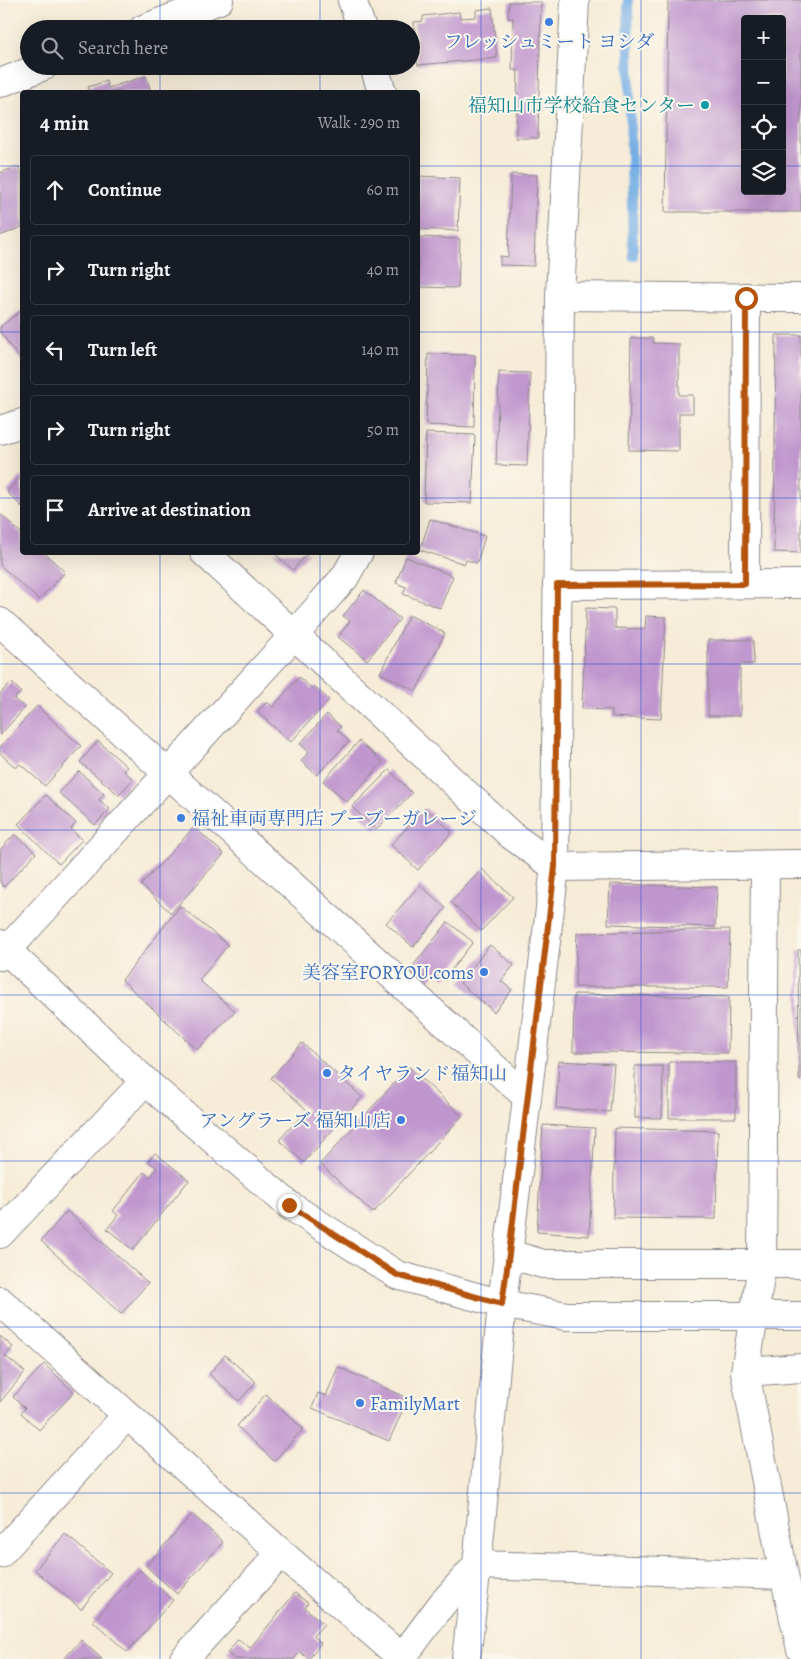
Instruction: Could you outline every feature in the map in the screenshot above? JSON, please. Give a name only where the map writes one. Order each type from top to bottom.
[{"type":"street","points":[[166,20],[218,0]]},
{"type":"street","points":[[352,0],[359,20]]},
{"type":"street","points":[[466,1659],[502,1304],[555,867],[560,296],[575,0]]},
{"type":"street","points":[[0,83],[21,75]]},
{"type":"street","points":[[377,75],[381,90]]},
{"type":"street","points":[[560,296],[801,298]]},
{"type":"street","points":[[745,584],[746,298]]},
{"type":"street","points":[[0,430],[20,424]]},
{"type":"street","points":[[207,555],[511,835],[555,867],[801,864]]},
{"type":"street","points":[[357,555],[345,577],[294,636],[2,950],[144,1082],[289,1205],[397,1275],[502,1304],[567,1316],[801,1316]]},
{"type":"street","points":[[557,585],[801,584]]},
{"type":"street","points":[[0,622],[527,1097]]},
{"type":"street","points":[[765,865],[762,1266],[745,1372],[784,1575],[801,1649]]},
{"type":"street","points":[[0,1234],[144,1082]]},
{"type":"street","points":[[509,1254],[544,1264],[762,1266],[801,1264]]},
{"type":"street","points":[[0,1301],[402,1659],[442,1604],[477,1565],[784,1575]]},
{"type":"street","points":[[745,1372],[801,1368]]},
{"type":"street","points":[[0,1554],[127,1415]]},
{"type":"street","points":[[184,1659],[281,1553]]},
{"type":"building","name":"福知山市学校給食センター","points":[[668,0],[801,0],[801,212],[665,212]]},
{"type":"building","points":[[509,2],[541,2],[538,138],[516,138],[518,70],[512,70],[513,18],[508,18]]},
{"type":"building","points":[[492,8],[497,58],[420,65],[420,21],[423,21],[423,16],[459,12],[460,18],[476,17],[476,10]]},
{"type":"building","points":[[146,76],[150,90],[89,90],[88,87],[106,81],[108,88]]},
{"type":"building","points":[[18,166],[20,170],[20,228],[0,236],[0,173]]},
{"type":"building","points":[[511,174],[537,175],[534,266],[500,265],[500,256],[508,257]]},
{"type":"building","points":[[420,176],[460,178],[458,231],[420,229]]},
{"type":"building","points":[[420,237],[460,239],[458,288],[420,287]]},
{"type":"building","points":[[20,312],[20,359],[0,332],[0,327]]},
{"type":"building","points":[[776,335],[801,335],[801,553],[774,552]]},
{"type":"building","points":[[631,338],[653,338],[653,343],[679,344],[679,395],[693,395],[693,413],[679,413],[679,451],[629,450]]},
{"type":"building","points":[[428,354],[475,355],[474,427],[426,425]]},
{"type":"building","points":[[499,372],[530,373],[527,466],[496,465]]},
{"type":"building","points":[[426,433],[475,435],[472,503],[424,502]]},
{"type":"building","points":[[20,477],[20,505],[7,492]]},
{"type":"building","points":[[0,514],[20,532],[20,555],[46,555],[65,572],[39,600],[0,565]]},
{"type":"building","points":[[430,519],[485,536],[477,563],[466,560],[465,564],[420,550]]},
{"type":"building","points":[[276,555],[306,555],[293,570]]},
{"type":"building","points":[[406,557],[453,576],[440,608],[403,594],[406,587],[396,583]]},
{"type":"building","points":[[364,590],[400,619],[367,660],[338,637],[350,621],[343,616]]},
{"type":"building","points":[[586,608],[615,609],[615,628],[645,629],[646,616],[666,617],[661,719],[612,717],[612,710],[582,709]]},
{"type":"building","points":[[409,615],[445,633],[416,691],[380,673]]},
{"type":"building","points":[[708,640],[753,640],[754,664],[740,664],[740,716],[708,716]]},
{"type":"building","points":[[299,677],[312,689],[314,686],[329,700],[291,742],[257,712],[267,702],[273,707]]},
{"type":"building","points":[[11,682],[21,692],[14,699],[25,708],[0,735],[0,694]]},
{"type":"building","points":[[37,706],[81,746],[45,786],[20,764],[16,768],[0,753],[0,747]]},
{"type":"building","points":[[327,714],[341,727],[337,730],[349,741],[317,775],[301,761],[309,752],[300,744]]},
{"type":"building","points":[[98,741],[127,767],[124,771],[133,779],[119,795],[80,762]]},
{"type":"building","points":[[359,741],[383,762],[347,802],[323,781]]},
{"type":"building","points":[[389,770],[412,793],[376,830],[352,807]]},
{"type":"building","points":[[79,771],[104,794],[99,800],[110,809],[95,825],[59,793]]},
{"type":"building","points":[[46,795],[76,823],[71,829],[82,840],[59,864],[18,824]]},
{"type":"building","points":[[425,808],[452,832],[418,870],[391,845]]},
{"type":"building","points":[[194,827],[224,854],[171,913],[141,885]]},
{"type":"building","points":[[15,834],[36,853],[4,887],[0,882],[0,850]]},
{"type":"building","points":[[482,869],[513,897],[481,931],[451,902]]},
{"type":"building","points":[[610,884],[717,887],[715,927],[608,924]]},
{"type":"building","points":[[420,885],[446,908],[413,947],[386,923]]},
{"type":"building","points":[[180,906],[228,945],[199,980],[235,1011],[197,1050],[122,980]]},
{"type":"building","points":[[448,922],[473,942],[445,978],[436,972],[429,981],[412,967]]},
{"type":"building","points":[[730,929],[728,987],[575,987],[577,933]]},
{"type":"building","points":[[490,945],[514,965],[501,981],[512,990],[494,1012],[460,983]]},
{"type":"building","points":[[798,950],[801,950],[801,1080],[799,1080]]},
{"type":"building","points":[[574,994],[729,997],[728,1053],[573,1052]]},
{"type":"building","points":[[302,1043],[362,1097],[304,1162],[279,1140],[307,1110],[271,1078]]},
{"type":"building","points":[[559,1061],[614,1064],[610,1112],[556,1108]]},
{"type":"building","points":[[669,1062],[736,1062],[736,1118],[669,1118]]},
{"type":"building","points":[[635,1066],[663,1066],[662,1118],[635,1118]]},
{"type":"building","points":[[409,1067],[462,1116],[373,1213],[320,1164]]},
{"type":"building","points":[[543,1125],[595,1128],[589,1236],[537,1232]]},
{"type":"building","points":[[615,1128],[718,1131],[716,1219],[613,1218]]},
{"type":"building","points":[[155,1153],[189,1180],[133,1250],[107,1229],[118,1215],[113,1211],[144,1172],[150,1177],[157,1168],[148,1161]]},
{"type":"building","points":[[67,1211],[148,1283],[121,1314],[41,1241]]},
{"type":"building","points":[[0,1336],[13,1347],[5,1356],[25,1372],[0,1402]]},
{"type":"building","points":[[225,1355],[256,1382],[239,1401],[209,1374]]},
{"type":"building","points":[[44,1364],[74,1392],[39,1430],[21,1413],[25,1408],[13,1397]]},
{"type":"building","name":"FamilyMart","points":[[338,1367],[408,1398],[389,1441],[312,1408],[318,1393],[326,1396]]},
{"type":"building","points":[[266,1394],[303,1429],[274,1461],[237,1426]]},
{"type":"building","points":[[192,1514],[223,1542],[177,1594],[146,1566]]},
{"type":"building","points":[[65,1534],[111,1573],[81,1609],[35,1570]]},
{"type":"building","points":[[140,1570],[173,1600],[127,1652],[93,1621]]},
{"type":"building","points":[[295,1593],[308,1603],[305,1608],[324,1624],[313,1636],[321,1643],[309,1659],[300,1652],[294,1659],[235,1659],[227,1653],[238,1639],[250,1648]]},
{"type":"building","points":[[81,1640],[102,1659],[64,1659]]},
{"type":"waterway","points":[[628,0],[633,256]]},
{"type":"place","name":"フレッシュミート ヨシダ","points":[[549,22]]},
{"type":"place","name":"福知山市学校給食センター","points":[[705,105]]},
{"type":"place","name":"福祉車両専門店 ブーブーガレージ","points":[[181,818]]},
{"type":"place","name":"美容室FORYOU.coms","points":[[484,972]]},
{"type":"place","name":"タイヤランド福知山","points":[[327,1073]]},
{"type":"place","name":"アングラーズ 福知山店","points":[[401,1120]]},
{"type":"place","name":"FamilyMart","points":[[360,1403]]},
{"type":"route","points":[[289,1205],[397,1275],[502,1304],[555,867],[557,585],[745,584],[746,298]]}]
